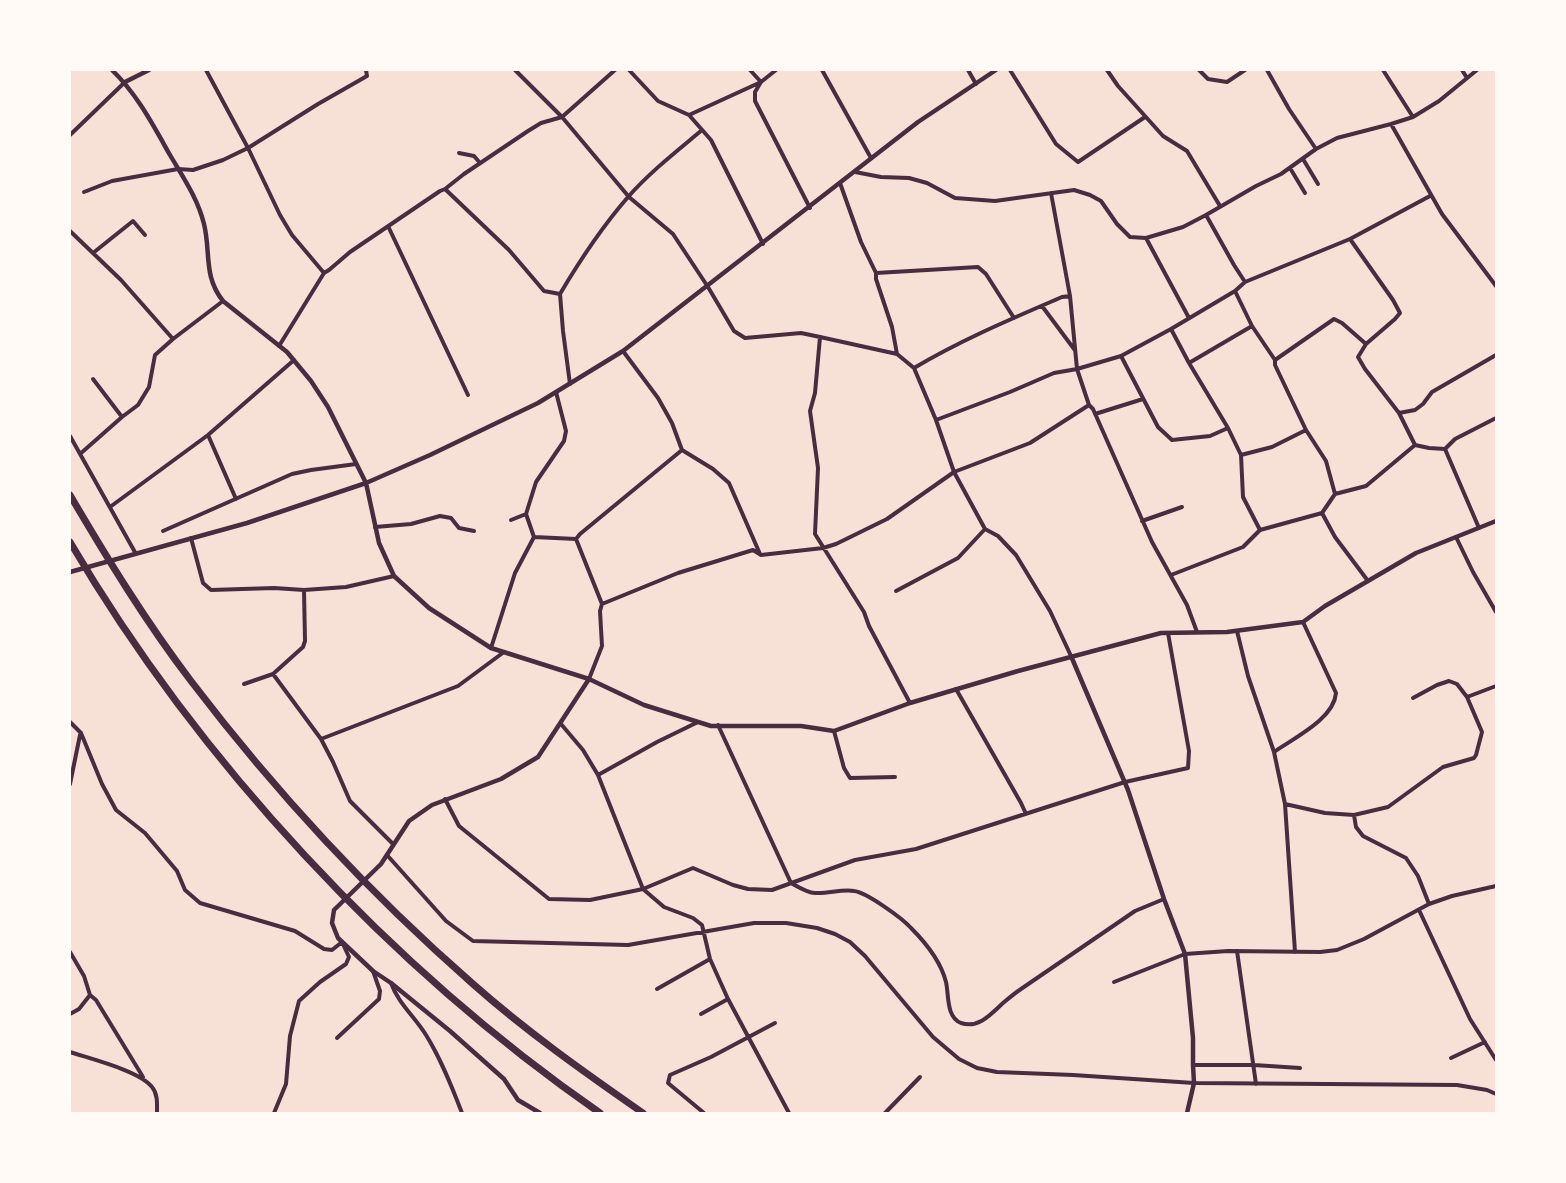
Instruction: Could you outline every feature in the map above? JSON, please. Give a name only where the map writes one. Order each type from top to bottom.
[{"type":"highway","points":[[70,494],[136,603],[190,680],[252,757],[304,817],[373,890],[480,990],[532,1033],[643,1113]]},
{"type":"highway","points":[[70,542],[115,616],[170,695],[286,834],[356,907],[457,1002],[517,1052],[600,1113]]},
{"type":"street","points":[[112,70],[125,82],[137,99],[196,199],[204,224],[210,278],[215,290],[223,301],[294,360],[328,407],[366,483],[379,543],[394,576],[429,608],[492,648],[589,680],[644,705],[711,726],[801,726],[834,731],[910,703],[956,689],[1161,632],[1237,631],[1303,622],[1325,606],[1416,553],[1496,521]]},
{"type":"street","points":[[70,135],[125,82],[149,70]]},
{"type":"street","points":[[206,70],[248,148],[280,215],[292,235],[324,273]]},
{"type":"street","points":[[84,192],[112,180],[178,169],[193,170],[223,160],[248,148],[321,102],[367,76],[366,70]]},
{"type":"street","points":[[515,70],[562,116],[629,197],[673,234],[734,331],[746,338],[801,333],[897,354],[914,368],[936,420],[954,472],[985,529],[998,536],[1016,555],[1050,611],[1125,782],[1184,954],[1194,1065],[1194,1083],[1187,1113]]},
{"type":"street","points":[[279,346],[324,273],[350,252],[445,189],[480,163],[541,123],[562,116],[615,70]]},
{"type":"street","points":[[629,70],[658,101],[689,115],[710,140],[763,244]]},
{"type":"street","points":[[750,70],[761,82]]},
{"type":"street","points":[[689,115],[761,82],[776,70]]},
{"type":"street","points":[[822,70],[872,158]]},
{"type":"street","points":[[968,70],[976,84]]},
{"type":"street","points":[[70,572],[246,523],[366,483],[538,403],[623,352],[918,122],[996,70]]},
{"type":"street","points":[[1010,70],[1056,144],[1078,162],[1145,117]]},
{"type":"street","points":[[1107,70],[1118,86],[1145,117],[1164,136],[1187,151],[1220,206]]},
{"type":"street","points":[[1199,70],[1208,79],[1227,82],[1245,70]]},
{"type":"street","points":[[1266,70],[1316,150]]},
{"type":"street","points":[[1383,70],[1413,117]]},
{"type":"street","points":[[1462,70],[1467,78]]},
{"type":"street","points":[[855,172],[909,178],[927,183],[955,198],[994,201],[1074,190],[1101,201],[1118,224],[1130,236],[1146,238],[1184,227],[1281,174],[1337,138],[1413,117],[1439,101],[1477,70]]},
{"type":"street","points":[[761,82],[755,92],[755,101],[810,208]]},
{"type":"street","points":[[1391,124],[1430,196],[1495,282]]},
{"type":"street","points":[[570,384],[560,294],[585,252],[629,197],[664,162],[702,130]]},
{"type":"street","points":[[459,153],[474,156],[480,163]]},
{"type":"street","points":[[1303,159],[1318,184]]},
{"type":"street","points":[[1290,168],[1305,193]]},
{"type":"street","points":[[840,183],[861,242],[876,273],[876,279],[892,327],[897,354]]},
{"type":"street","points":[[445,189],[509,250],[544,291],[560,294]]},
{"type":"street","points":[[1052,193],[1070,296],[1077,369],[1089,405],[1095,414],[1152,542],[1187,604],[1197,632]]},
{"type":"street","points":[[936,420],[1054,373],[1077,369],[1121,356],[1172,329],[1235,291],[1245,282],[1350,239],[1430,196]]},
{"type":"street","points":[[1206,215],[1245,282]]},
{"type":"street","points":[[93,253],[133,221],[145,234]]},
{"type":"street","points":[[388,226],[468,395]]},
{"type":"street","points":[[70,231],[121,280],[172,339]]},
{"type":"street","points":[[1146,238],[1189,318]]},
{"type":"street","points":[[1350,239],[1400,313],[1396,319],[1366,344],[1358,357],[1399,413],[1416,445],[1446,449]]},
{"type":"street","points":[[876,273],[978,267],[986,274],[1014,318]]},
{"type":"street","points":[[1235,291],[1252,326],[1275,360],[1275,364],[1306,430],[1326,461],[1334,494]]},
{"type":"street","points":[[914,368],[949,347],[1042,306],[1070,296]]},
{"type":"street","points":[[80,454],[122,416],[138,405],[149,387],[155,355],[172,339],[223,301]]},
{"type":"street","points":[[1042,306],[1075,351]]},
{"type":"street","points":[[1275,360],[1334,318],[1366,344]]},
{"type":"street","points":[[1189,363],[1252,326]]},
{"type":"street","points":[[1172,329],[1189,363],[1228,428],[1241,455],[1243,496],[1260,530]]},
{"type":"street","points":[[820,337],[815,393],[810,411],[818,468],[815,534],[864,612],[869,626],[910,703]]},
{"type":"street","points":[[623,352],[658,398],[672,423],[682,450],[713,469],[729,484],[761,555]]},
{"type":"street","points":[[1399,413],[1415,410],[1423,404],[1432,392],[1496,355]]},
{"type":"street","points":[[1121,356],[1158,427],[1172,440],[1210,436],[1228,428]]},
{"type":"street","points":[[110,507],[208,435],[294,360]]},
{"type":"street","points":[[93,379],[122,416]]},
{"type":"street","points":[[492,648],[515,573],[534,537],[526,514],[536,482],[564,441],[566,431],[556,392]]},
{"type":"street","points":[[1095,414],[1143,399]]},
{"type":"street","points":[[602,604],[678,573],[753,550],[761,555],[823,548],[836,544],[887,519],[954,472],[1030,443],[1089,405]]},
{"type":"street","points":[[1446,449],[1455,439],[1496,418]]},
{"type":"street","points":[[1241,455],[1272,447],[1306,430]]},
{"type":"street","points":[[208,435],[236,499]]},
{"type":"street","points":[[70,436],[136,554]]},
{"type":"street","points":[[1171,575],[1243,547],[1260,530],[1322,513],[1334,494],[1366,486],[1416,445]]},
{"type":"street","points":[[1446,449],[1478,528]]},
{"type":"street","points":[[576,539],[682,450]]},
{"type":"street","points":[[164,531],[292,474],[356,464]]},
{"type":"street","points":[[1142,520],[1182,507]]},
{"type":"street","points":[[1322,513],[1335,538],[1368,581]]},
{"type":"street","points":[[511,520],[526,514]]},
{"type":"street","points":[[375,527],[411,524],[440,516],[451,518],[459,528],[474,531]]},
{"type":"street","points":[[896,591],[958,558],[985,529]]},
{"type":"street","points":[[534,537],[576,539]]},
{"type":"street","points":[[1456,537],[1496,612]]},
{"type":"street","points":[[191,538],[203,583],[211,590],[274,588],[304,590],[346,587],[394,576]]},
{"type":"street","points":[[540,1113],[518,1100],[504,1079],[450,1031],[391,983],[373,971],[338,938],[332,923],[334,910],[381,864],[409,821],[432,805],[501,779],[538,757],[589,680],[602,646],[600,611],[602,604],[576,539]]},
{"type":"street","points":[[244,684],[273,674],[299,651],[305,641],[304,590]]},
{"type":"street","points":[[1274,752],[1325,717],[1336,700],[1336,693],[1303,622]]},
{"type":"street","points":[[1237,631],[1248,676],[1274,752],[1282,782],[1295,952]]},
{"type":"street","points":[[445,799],[459,826],[549,900],[590,900],[643,888],[693,868],[733,885],[748,889],[772,890],[855,860],[916,849],[1125,782],[1188,768],[1190,764],[1189,751],[1168,633]]},
{"type":"street","points":[[321,739],[458,686],[504,652]]},
{"type":"street","points":[[273,674],[321,739],[350,801],[393,844]]},
{"type":"street","points":[[1285,804],[1325,813],[1354,815],[1388,807],[1443,767],[1474,758],[1482,732],[1467,698],[1457,684],[1449,681],[1437,685],[1413,698]]},
{"type":"street","points":[[1467,698],[1496,686]]},
{"type":"street","points":[[956,689],[1026,814]]},
{"type":"street","points":[[70,722],[81,733],[102,784],[116,810],[145,833],[177,871],[185,890],[200,903],[295,931],[324,948],[332,950],[342,942]]},
{"type":"street","points":[[598,775],[657,742],[698,722]]},
{"type":"street","points":[[561,724],[583,750],[598,775],[643,888],[664,907],[693,918],[702,925],[710,959],[728,999],[789,1113]]},
{"type":"street","points":[[718,725],[791,884],[814,893],[855,891],[872,899],[910,926],[923,941],[940,968],[946,982],[949,1006],[954,1018],[960,1022],[968,1024],[980,1022],[990,1016],[1022,988],[1135,912],[1164,899]]},
{"type":"street","points":[[834,731],[844,768],[850,778],[895,777]]},
{"type":"street","points":[[70,784],[81,733]]},
{"type":"street","points":[[1354,815],[1356,827],[1363,836],[1406,858],[1418,876],[1430,904]]},
{"type":"street","points":[[387,855],[446,920],[473,941],[628,945],[754,923],[786,923],[817,928],[835,934],[850,942],[865,956],[933,1037],[959,1059],[977,1068],[997,1072],[1194,1083],[1457,1085],[1487,1090],[1496,1094]]},
{"type":"street","points":[[1114,982],[1184,954],[1237,951],[1295,952],[1337,950],[1364,939],[1430,904],[1452,896],[1496,886]]},
{"type":"street","points":[[1419,910],[1470,1019],[1496,1060]]},
{"type":"street","points":[[274,1113],[286,1084],[290,1036],[299,1001],[320,982],[346,964],[349,957],[342,942]]},
{"type":"street","points":[[1237,951],[1256,1084]]},
{"type":"street","points":[[70,952],[84,976],[90,995],[96,1000],[143,1077],[154,1088],[158,1102],[157,1113]]},
{"type":"street","points":[[657,989],[710,959]]},
{"type":"street","points":[[337,1038],[380,999],[380,991],[373,971]]},
{"type":"street","points":[[391,983],[395,992],[426,1035],[448,1078],[462,1113]]},
{"type":"street","points":[[70,1014],[79,1009],[90,995]]},
{"type":"street","points":[[701,1014],[728,999]]},
{"type":"street","points":[[704,1113],[668,1083],[670,1075],[711,1057],[775,1023]]},
{"type":"street","points":[[1451,1058],[1485,1042]]},
{"type":"street","points":[[70,1052],[143,1077]]},
{"type":"street","points":[[1194,1065],[1254,1065],[1300,1068]]},
{"type":"street","points":[[885,1113],[920,1077]]}]
